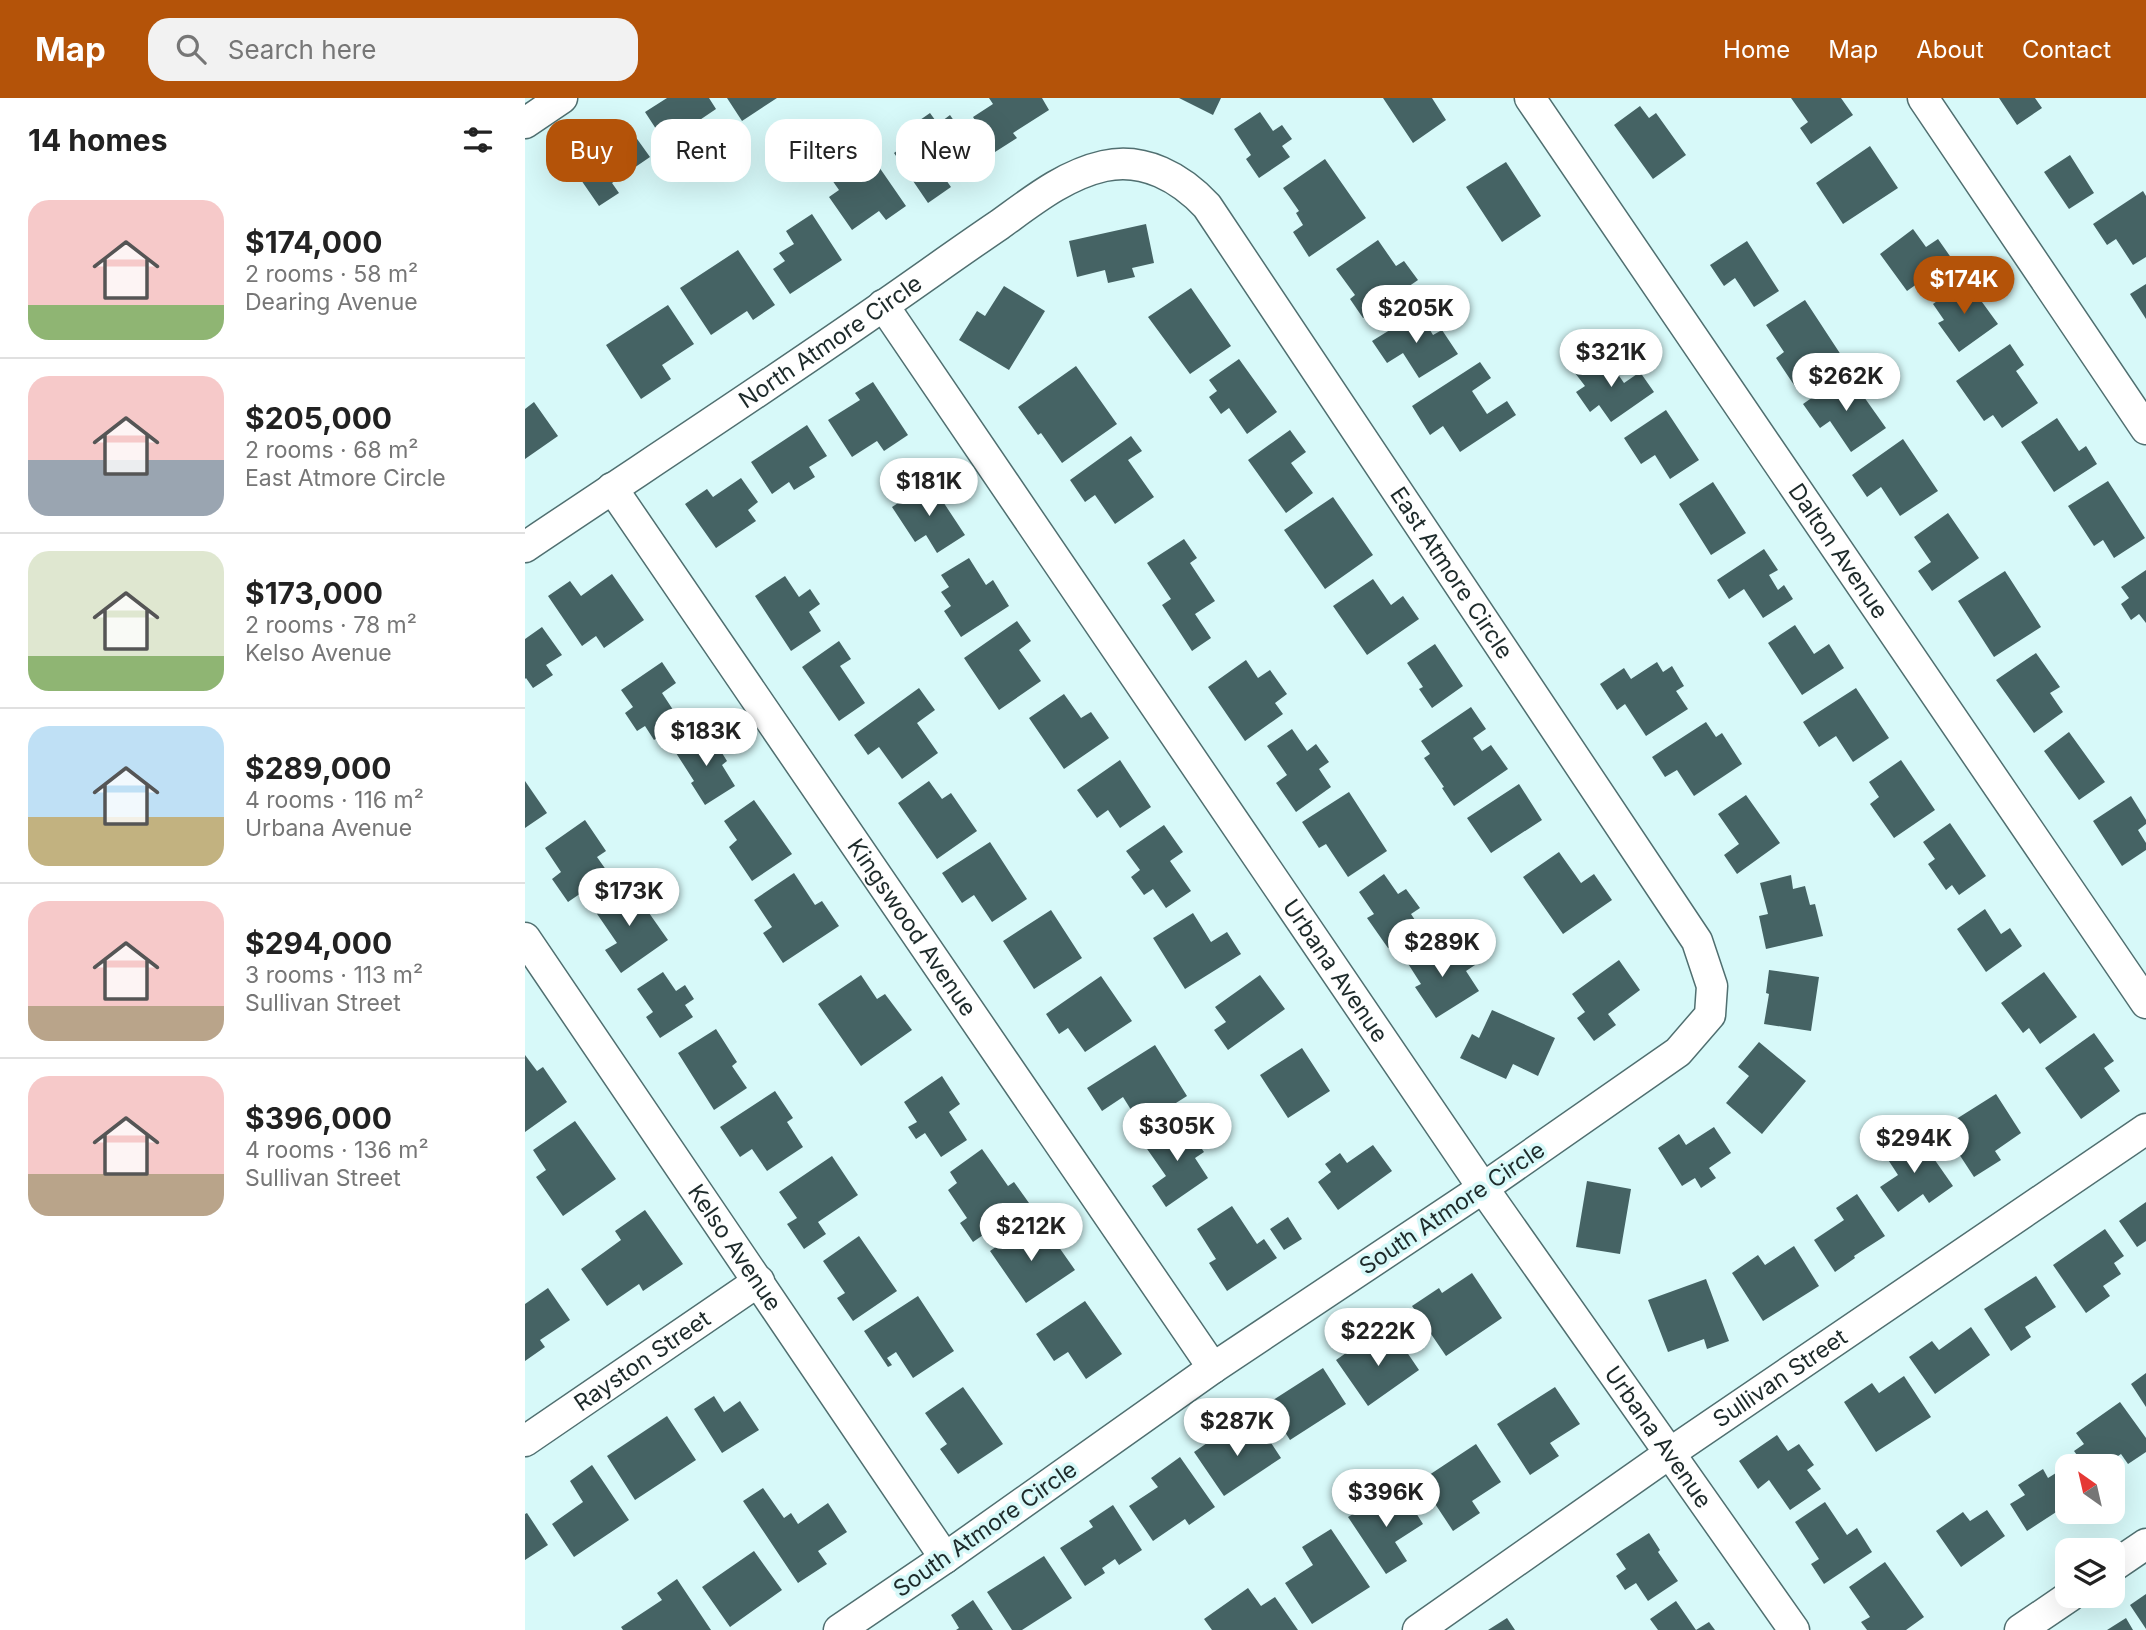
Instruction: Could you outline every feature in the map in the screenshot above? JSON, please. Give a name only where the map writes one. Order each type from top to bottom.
[{"type":"street","points":[[525,123],[562,98]]},
{"type":"street","name":"Dalton Avenue","points":[[1530,98],[2146,1003]]},
{"type":"street","points":[[1923,98],[2146,429]]},
{"type":"street","name":"North Atmore Circle","points":[[525,547],[1070,177],[1107,165],[1143,166]]},
{"type":"street","name":"East Atmore Circle","points":[[1143,166],[1179,180],[1207,206],[1697,942],[1712,986],[1710,1015]]},
{"type":"street","name":"Urbana Avenue","points":[[883,306],[1483,1188],[1794,1630]]},
{"type":"street","name":"Kingswood Avenue","points":[[612,488],[1213,1368]]},
{"type":"street","name":"Kelso Avenue","points":[[525,938],[945,1558]]},
{"type":"street","name":"South Atmore Circle","points":[[839,1630],[1213,1368],[1483,1188],[1678,1052],[1710,1015]]},
{"type":"street","name":"Sullivan Street","points":[[1418,1630],[1670,1453],[2146,1129]]},
{"type":"street","name":"Rayston Street","points":[[525,1441],[759,1282]]},
{"type":"street","points":[[2125,1558],[2146,1544]]},
{"type":"street","points":[[2020,1630],[2055,1606]]},
{"type":"building","points":[[667,98],[709,98],[716,109],[701,119],[651,119],[651,121],[645,112]]},
{"type":"building","points":[[727,98],[777,98],[745,119],[741,119]]},
{"type":"building","points":[[989,98],[1042,98],[1049,110],[1013,133],[1017,138],[995,152],[995,119],[973,117],[993,104]]},
{"type":"building","points":[[1179,98],[1221,98],[1213,115]]},
{"type":"building","points":[[1383,98],[1432,98],[1446,120],[1413,143]]},
{"type":"building","points":[[1791,98],[1841,98],[1853,115],[1811,144],[1800,128],[1808,122]]},
{"type":"building","points":[[1999,98],[2035,98],[2042,108],[2017,125]]},
{"type":"building","points":[[1640,106],[1649,118],[1656,113],[1686,155],[1653,179],[1614,125]]},
{"type":"building","points":[[1260,112],[1273,131],[1282,125],[1292,139],[1282,146],[1290,157],[1259,178],[1246,159],[1251,155],[1234,129]]},
{"type":"building","points":[[930,113],[934,119],[921,119]]},
{"type":"building","points":[[637,139],[650,157],[637,166]]},
{"type":"building","points":[[1870,146],[1898,188],[1843,224],[1816,183]]},
{"type":"building","points":[[2070,155],[2094,193],[2069,209],[2044,172]]},
{"type":"building","points":[[1325,159],[1366,218],[1309,257],[1293,232],[1303,225],[1296,213],[1299,211],[1283,188]]},
{"type":"building","points":[[1506,162],[1541,216],[1502,242],[1466,187]]},
{"type":"building","points":[[882,171],[906,206],[886,220],[879,211],[852,230],[829,197],[839,190],[833,182],[882,182]]},
{"type":"building","points":[[582,182],[613,182],[619,193],[599,206]]},
{"type":"building","points":[[914,182],[947,182],[951,187],[928,203]]},
{"type":"building","points":[[2143,191],[2146,196],[2146,257],[2133,265],[2116,239],[2107,245],[2093,224]]},
{"type":"building","points":[[812,214],[842,260],[790,294],[773,269],[785,261],[779,253],[794,244],[786,231]]},
{"type":"building","points":[[1146,224],[1154,263],[1132,268],[1135,277],[1108,283],[1105,270],[1077,277],[1069,241]]},
{"type":"building","points":[[1913,229],[1926,247],[1938,239],[1952,259],[1907,291],[1880,254]]},
{"type":"building","points":[[1378,240],[1396,266],[1404,261],[1418,280],[1363,318],[1350,299],[1355,295],[1336,269]]},
{"type":"building","points":[[1747,241],[1779,291],[1754,307],[1735,278],[1724,286],[1710,265]]},
{"type":"building","points":[[738,250],[775,305],[753,320],[747,311],[711,335],[680,288]]},
{"type":"building","points":[[1966,280],[1998,324],[1959,352],[1938,323],[1944,320],[1933,304]]},
{"type":"building","points":[[2146,284],[2146,319],[2130,294]]},
{"type":"building","points":[[1004,286],[1045,311],[1009,370],[959,340],[977,311],[985,316]]},
{"type":"building","points":[[1191,288],[1231,346],[1190,374],[1148,317]]},
{"type":"building","points":[[1805,300],[1843,358],[1796,388],[1776,358],[1784,352],[1766,325]]},
{"type":"building","points":[[668,305],[694,344],[662,365],[671,379],[641,399],[606,345]]},
{"type":"building","points":[[1419,312],[1433,335],[1442,330],[1458,354],[1419,378],[1403,353],[1387,363],[1372,341]]},
{"type":"building","points":[[2010,344],[2024,365],[2016,371],[2038,403],[2002,428],[1993,415],[1984,421],[1956,381]]},
{"type":"building","points":[[1604,354],[1624,383],[1640,372],[1654,392],[1611,422],[1599,405],[1590,412],[1576,392],[1585,386],[1575,373]]},
{"type":"building","points":[[1239,359],[1277,412],[1247,434],[1229,408],[1221,414],[1209,397],[1217,391],[1209,380]]},
{"type":"building","points":[[1480,362],[1491,378],[1472,391],[1487,414],[1507,401],[1516,415],[1460,452],[1443,426],[1430,435],[1412,406]]},
{"type":"building","points":[[1076,366],[1117,424],[1062,463],[1018,407]]},
{"type":"building","points":[[1847,373],[1886,428],[1851,452],[1830,421],[1820,428],[1803,404]]},
{"type":"building","points":[[873,382],[908,435],[884,451],[877,441],[852,457],[828,420],[860,400],[855,393]]},
{"type":"building","points":[[534,402],[558,436],[525,459],[525,409]]},
{"type":"building","points":[[1666,410],[1699,460],[1670,479],[1655,455],[1641,464],[1624,438]]},
{"type":"building","points":[[2057,418],[2079,451],[2086,446],[2097,464],[2054,492],[2021,442]]},
{"type":"building","points":[[807,425],[827,456],[809,467],[815,477],[794,490],[789,482],[772,494],[751,462]]},
{"type":"building","points":[[1290,430],[1306,452],[1291,463],[1313,493],[1286,513],[1248,460]]},
{"type":"building","points":[[1131,436],[1142,451],[1128,460],[1154,497],[1115,524],[1095,495],[1085,502],[1070,480]]},
{"type":"building","points":[[1903,439],[1938,491],[1900,516],[1881,487],[1867,497],[1852,475]]},
{"type":"building","points":[[741,478],[758,502],[748,510],[756,521],[716,548],[685,504],[707,489],[713,497]]},
{"type":"building","points":[[2108,481],[2145,538],[2114,558],[2103,540],[2094,546],[2068,506]]},
{"type":"building","points":[[930,482],[965,535],[937,553],[926,535],[915,542],[892,507]]},
{"type":"building","points":[[1713,482],[1746,533],[1711,555],[1679,504]]},
{"type":"building","points":[[1333,497],[1373,555],[1325,589],[1284,530]]},
{"type":"building","points":[[1948,513],[1979,558],[1932,591],[1918,571],[1931,562],[1914,537]]},
{"type":"building","points":[[1184,539],[1197,558],[1190,563],[1215,601],[1195,614],[1211,638],[1192,651],[1162,605],[1171,599],[1147,563]]},
{"type":"building","points":[[1764,549],[1778,570],[1769,575],[1778,590],[1784,585],[1793,599],[1763,618],[1744,589],[1729,599],[1717,580]]},
{"type":"building","points":[[969,558],[986,585],[993,580],[1009,606],[961,637],[944,611],[951,606],[941,592],[949,587],[941,575]]},
{"type":"building","points":[[2146,570],[2146,623],[2139,614],[2131,620],[2121,604],[2129,598],[2121,587]]},
{"type":"building","points":[[2005,571],[2041,627],[1994,657],[1958,601]]},
{"type":"building","points":[[612,574],[644,620],[604,648],[596,636],[582,646],[548,596],[570,581],[581,596]]},
{"type":"building","points":[[785,576],[799,597],[810,589],[820,604],[809,612],[821,631],[791,651],[755,596]]},
{"type":"building","points":[[1373,579],[1391,605],[1403,596],[1419,619],[1367,655],[1333,606]]},
{"type":"building","points":[[1017,621],[1031,641],[1019,650],[1041,681],[999,710],[964,658]]},
{"type":"building","points":[[1795,625],[1814,654],[1829,644],[1844,668],[1802,695],[1768,643]]},
{"type":"building","points":[[542,627],[562,655],[546,665],[553,675],[533,688],[525,679],[525,639]]},
{"type":"building","points":[[839,641],[851,659],[840,666],[865,703],[839,721],[802,667]]},
{"type":"building","points":[[1435,644],[1463,686],[1432,708],[1419,689],[1423,687],[1407,663]]},
{"type":"building","points":[[2036,653],[2060,687],[2050,693],[2063,712],[2034,733],[1996,680]]},
{"type":"building","points":[[1246,660],[1258,678],[1270,670],[1287,694],[1275,703],[1283,714],[1245,741],[1208,687]]},
{"type":"building","points":[[662,662],[676,683],[662,693],[681,722],[654,740],[645,726],[637,731],[625,713],[633,707],[621,690]]},
{"type":"building","points":[[1657,662],[1663,672],[1672,666],[1684,686],[1676,691],[1688,709],[1646,736],[1625,704],[1617,710],[1600,684],[1624,668],[1631,679]]},
{"type":"building","points":[[919,688],[935,710],[917,723],[938,753],[902,779],[879,747],[868,755],[854,735]]},
{"type":"building","points":[[1856,688],[1889,738],[1853,762],[1836,736],[1819,747],[1803,722]]},
{"type":"building","points":[[1064,694],[1081,718],[1091,712],[1109,738],[1064,769],[1029,718]]},
{"type":"building","points":[[1471,707],[1486,729],[1473,738],[1482,751],[1491,745],[1508,769],[1454,806],[1424,758],[1430,754],[1421,741]]},
{"type":"building","points":[[1706,722],[1716,737],[1722,733],[1742,764],[1694,796],[1677,770],[1665,777],[1652,757]]},
{"type":"building","points":[[1292,729],[1307,751],[1316,744],[1329,762],[1319,769],[1331,787],[1296,812],[1276,783],[1287,775],[1267,746]]},
{"type":"building","points":[[709,732],[727,761],[722,765],[735,786],[705,805],[676,753]]},
{"type":"building","points":[[2069,732],[2105,782],[2079,800],[2044,751]]},
{"type":"building","points":[[1120,760],[1151,807],[1120,828],[1108,810],[1097,818],[1077,790]]},
{"type":"building","points":[[1901,760],[1935,810],[1894,838],[1870,804],[1879,797],[1869,782]]},
{"type":"building","points":[[525,781],[547,813],[525,828]]},
{"type":"building","points":[[929,781],[942,799],[951,793],[977,831],[937,859],[898,803]]},
{"type":"building","points":[[1519,784],[1542,820],[1491,853],[1467,818]]},
{"type":"building","points":[[1349,792],[1387,851],[1348,877],[1326,844],[1319,848],[1302,822]]},
{"type":"building","points":[[1746,795],[1780,843],[1737,874],[1724,855],[1739,844],[1718,814]]},
{"type":"building","points":[[2131,796],[2146,820],[2146,824],[2138,830],[2146,843],[2146,850],[2122,866],[2093,821]]},
{"type":"building","points":[[754,800],[792,854],[752,881],[729,847],[737,840],[724,821]]},
{"type":"building","points":[[585,820],[606,851],[597,857],[609,874],[568,902],[552,879],[561,872],[545,848]]},
{"type":"building","points":[[1950,823],[1986,876],[1959,895],[1952,885],[1946,890],[1928,864],[1935,859],[1923,842]]},
{"type":"building","points":[[1164,825],[1183,852],[1170,861],[1191,891],[1166,908],[1153,889],[1144,895],[1131,877],[1140,870],[1126,851]]},
{"type":"building","points":[[990,842],[1027,899],[992,922],[974,895],[962,903],[942,873]]},
{"type":"building","points":[[1559,852],[1581,883],[1594,874],[1612,900],[1563,934],[1523,877]]},
{"type":"building","points":[[794,873],[815,905],[822,901],[839,926],[783,963],[763,933],[772,927],[754,900]]},
{"type":"building","points":[[1384,874],[1398,894],[1406,889],[1420,908],[1411,914],[1419,926],[1388,948],[1367,918],[1374,914],[1359,892]]},
{"type":"building","points":[[1791,875],[1793,889],[1805,886],[1810,905],[1815,904],[1823,936],[1766,949],[1759,916],[1768,914],[1760,883]]},
{"type":"building","points":[[628,883],[668,940],[621,973],[605,950],[617,943],[593,908]]},
{"type":"building","points":[[1985,909],[2001,934],[2010,928],[2022,946],[1986,972],[1957,929]]},
{"type":"building","points":[[1051,910],[1082,958],[1034,989],[1003,941]]},
{"type":"building","points":[[1193,913],[1211,942],[1227,932],[1241,954],[1185,989],[1153,938]]},
{"type":"building","points":[[1434,940],[1449,964],[1467,953],[1475,965],[1466,971],[1479,991],[1436,1018],[1415,987],[1421,984],[1405,959]]},
{"type":"building","points":[[1619,960],[1640,990],[1608,1014],[1616,1025],[1594,1041],[1577,1018],[1585,1012],[1572,994]]},
{"type":"building","points":[[1769,970],[1819,977],[1811,1031],[1764,1024],[1769,994],[1766,993]]},
{"type":"building","points":[[663,972],[676,991],[685,985],[694,999],[685,1005],[693,1017],[660,1038],[646,1017],[653,1012],[637,989]]},
{"type":"building","points":[[2044,972],[2077,1017],[2040,1044],[2029,1028],[2023,1033],[2001,1003]]},
{"type":"building","points":[[861,975],[877,999],[885,994],[912,1030],[861,1066],[818,1004]]},
{"type":"building","points":[[1260,975],[1285,1009],[1228,1050],[1214,1030],[1226,1022],[1215,1007]]},
{"type":"building","points":[[1101,976],[1132,1021],[1085,1052],[1068,1028],[1059,1034],[1046,1014]]},
{"type":"building","points":[[1492,1010],[1555,1038],[1538,1076],[1513,1064],[1506,1079],[1460,1058],[1472,1034],[1479,1038]]},
{"type":"building","points":[[716,1029],[737,1062],[732,1066],[747,1088],[714,1110],[678,1053]]},
{"type":"building","points":[[2094,1033],[2114,1061],[2104,1068],[2120,1091],[2081,1119],[2045,1068]]},
{"type":"building","points":[[1759,1042],[1806,1081],[1762,1134],[1726,1103],[1749,1076],[1738,1067]]},
{"type":"building","points":[[1155,1045],[1187,1096],[1146,1122],[1138,1110],[1133,1113],[1123,1097],[1102,1111],[1087,1088]]},
{"type":"building","points":[[1302,1048],[1330,1091],[1288,1118],[1260,1075]]},
{"type":"building","points":[[525,1055],[537,1071],[543,1067],[567,1102],[525,1132]]},
{"type":"building","points":[[942,1076],[960,1104],[949,1112],[967,1140],[941,1157],[925,1133],[916,1139],[908,1127],[917,1122],[904,1102]]},
{"type":"building","points":[[775,1091],[793,1118],[787,1122],[803,1147],[767,1171],[752,1149],[740,1157],[720,1127]]},
{"type":"building","points":[[1996,1094],[2021,1133],[1995,1151],[2001,1160],[1974,1177],[1942,1128]]},
{"type":"building","points":[[1182,1120],[1204,1152],[1195,1158],[1208,1178],[1166,1207],[1152,1186],[1166,1176],[1145,1146]]},
{"type":"building","points":[[575,1121],[616,1179],[563,1216],[536,1177],[546,1170],[533,1150]]},
{"type":"building","points":[[1714,1127],[1731,1153],[1709,1168],[1716,1178],[1701,1188],[1695,1178],[1682,1186],[1658,1148],[1679,1134],[1686,1145]]},
{"type":"building","points":[[1916,1133],[1953,1186],[1929,1203],[1923,1194],[1898,1212],[1880,1187],[1898,1175],[1885,1155]]},
{"type":"building","points":[[1373,1145],[1392,1171],[1338,1210],[1318,1182],[1331,1172],[1325,1164],[1340,1153],[1347,1163]]},
{"type":"building","points":[[982,1149],[1008,1186],[1014,1182],[1029,1203],[973,1242],[960,1223],[967,1218],[948,1190],[957,1183],[950,1172]]},
{"type":"building","points":[[832,1156],[858,1195],[818,1222],[826,1234],[804,1249],[787,1224],[797,1218],[779,1192]]},
{"type":"building","points":[[1587,1181],[1631,1189],[1620,1254],[1576,1247]]},
{"type":"building","points":[[1857,1194],[1885,1236],[1835,1272],[1814,1240],[1844,1220],[1836,1208]]},
{"type":"building","points":[[2146,1202],[2146,1241],[2137,1247],[2119,1221]]},
{"type":"building","points":[[1232,1206],[1257,1244],[1264,1239],[1277,1258],[1227,1291],[1209,1263],[1216,1259],[1197,1229]]},
{"type":"building","points":[[645,1210],[683,1264],[643,1291],[639,1284],[607,1306],[581,1269],[621,1240],[615,1231]]},
{"type":"building","points":[[1288,1217],[1302,1239],[1284,1250],[1270,1229]]},
{"type":"building","points":[[1029,1224],[1047,1249],[1056,1243],[1075,1270],[1026,1303],[990,1251]]},
{"type":"building","points":[[2105,1229],[2124,1256],[2114,1263],[2121,1274],[2103,1286],[2110,1296],[2086,1313],[2053,1265]]},
{"type":"building","points":[[859,1236],[897,1291],[853,1321],[837,1298],[845,1293],[823,1261]]},
{"type":"building","points":[[1794,1246],[1819,1286],[1763,1321],[1732,1273],[1758,1255],[1765,1265]]},
{"type":"building","points":[[1472,1273],[1502,1318],[1446,1356],[1412,1306],[1439,1288],[1442,1293]]},
{"type":"building","points":[[2036,1276],[2056,1307],[2025,1327],[2031,1337],[2011,1351],[1984,1309]]},
{"type":"building","points":[[1706,1279],[1729,1341],[1707,1349],[1704,1339],[1668,1352],[1648,1300]]},
{"type":"building","points":[[548,1288],[570,1320],[540,1340],[545,1347],[525,1361],[525,1304]]},
{"type":"building","points":[[918,1296],[954,1351],[913,1378],[896,1352],[887,1358],[892,1365],[888,1367],[864,1331]]},
{"type":"building","points":[[1085,1301],[1122,1354],[1086,1379],[1068,1352],[1054,1361],[1036,1334]]},
{"type":"building","points":[[1971,1327],[1990,1355],[1935,1394],[1909,1357],[1932,1341],[1939,1350]]},
{"type":"building","points":[[1394,1333],[1419,1370],[1368,1406],[1336,1360],[1363,1341],[1369,1350]]},
{"type":"building","points":[[1323,1368],[1346,1404],[1290,1440],[1267,1404]]},
{"type":"building","points":[[2146,1373],[2146,1407],[2131,1384]]},
{"type":"building","points":[[1904,1376],[1931,1417],[1876,1452],[1844,1402],[1872,1383],[1879,1393]]},
{"type":"building","points":[[963,1387],[1003,1444],[958,1474],[940,1449],[947,1444],[925,1413]]},
{"type":"building","points":[[1555,1387],[1580,1424],[1550,1443],[1559,1456],[1530,1475],[1497,1424]]},
{"type":"building","points":[[714,1396],[724,1412],[740,1401],[759,1430],[722,1453],[694,1409]]},
{"type":"building","points":[[2120,1402],[2146,1438],[2146,1452],[2128,1464],[2125,1454],[2076,1454],[2074,1451],[2084,1444],[2076,1433]]},
{"type":"building","points":[[667,1416],[696,1460],[635,1500],[607,1456]]},
{"type":"building","points":[[1258,1423],[1281,1458],[1224,1496],[1194,1452],[1223,1432],[1230,1442]]},
{"type":"building","points":[[1777,1435],[1788,1451],[1799,1444],[1814,1465],[1807,1470],[1821,1489],[1790,1510],[1769,1480],[1758,1489],[1739,1461]]},
{"type":"building","points":[[1476,1444],[1501,1482],[1472,1501],[1480,1513],[1453,1531],[1420,1481]]},
{"type":"building","points":[[1180,1457],[1215,1507],[1189,1525],[1185,1519],[1153,1541],[1129,1506],[1158,1487],[1151,1478]]},
{"type":"building","points":[[592,1465],[629,1520],[574,1557],[552,1524],[583,1502],[570,1481]]},
{"type":"building","points":[[2043,1469],[2048,1478],[2055,1474],[2055,1513],[2027,1531],[2010,1504],[2025,1495],[2018,1485]]},
{"type":"building","points":[[763,1488],[784,1518],[791,1513],[798,1524],[828,1503],[847,1532],[818,1551],[827,1564],[798,1583],[743,1501]]},
{"type":"building","points":[[1383,1495],[1391,1507],[1406,1497],[1423,1524],[1395,1542],[1407,1561],[1386,1574],[1348,1517]]},
{"type":"building","points":[[1825,1502],[1847,1535],[1857,1528],[1872,1552],[1824,1584],[1811,1564],[1819,1559],[1795,1522]]},
{"type":"building","points":[[1113,1505],[1142,1550],[1119,1565],[1115,1559],[1102,1568],[1105,1573],[1085,1586],[1060,1548],[1093,1527],[1089,1521]]},
{"type":"building","points":[[1987,1510],[2005,1536],[1961,1567],[1936,1531],[1963,1512],[1970,1521]]},
{"type":"building","points":[[527,1513],[548,1545],[525,1560],[525,1514]]},
{"type":"building","points":[[1331,1529],[1370,1587],[1312,1624],[1285,1583],[1313,1565],[1302,1547]]},
{"type":"building","points":[[1649,1533],[1660,1550],[1658,1552],[1678,1581],[1648,1601],[1636,1583],[1625,1590],[1616,1576],[1626,1569],[1616,1554]]},
{"type":"building","points":[[754,1551],[782,1590],[730,1627],[702,1587]]},
{"type":"building","points":[[1044,1556],[1072,1598],[1022,1630],[1012,1630],[987,1592]]},
{"type":"building","points":[[1885,1562],[1924,1617],[1906,1630],[1867,1630],[1861,1622],[1870,1617],[1849,1587]]},
{"type":"building","points":[[677,1579],[711,1630],[623,1630],[621,1627],[662,1600],[657,1593]]},
{"type":"building","points":[[1248,1588],[1261,1606],[1275,1597],[1298,1630],[1212,1630],[1204,1619]]},
{"type":"building","points":[[2146,1594],[2146,1629],[2130,1605]]},
{"type":"building","points":[[973,1600],[993,1630],[956,1630],[959,1628],[951,1615]]},
{"type":"building","points":[[1676,1601],[1696,1630],[1658,1630],[1650,1619]]},
{"type":"building","points":[[1507,1618],[1515,1630],[1488,1630]]},
{"type":"building","points":[[2126,1618],[2133,1630],[2107,1630]]},
{"type":"building","points":[[1709,1622],[1715,1630],[1696,1630]]}]
